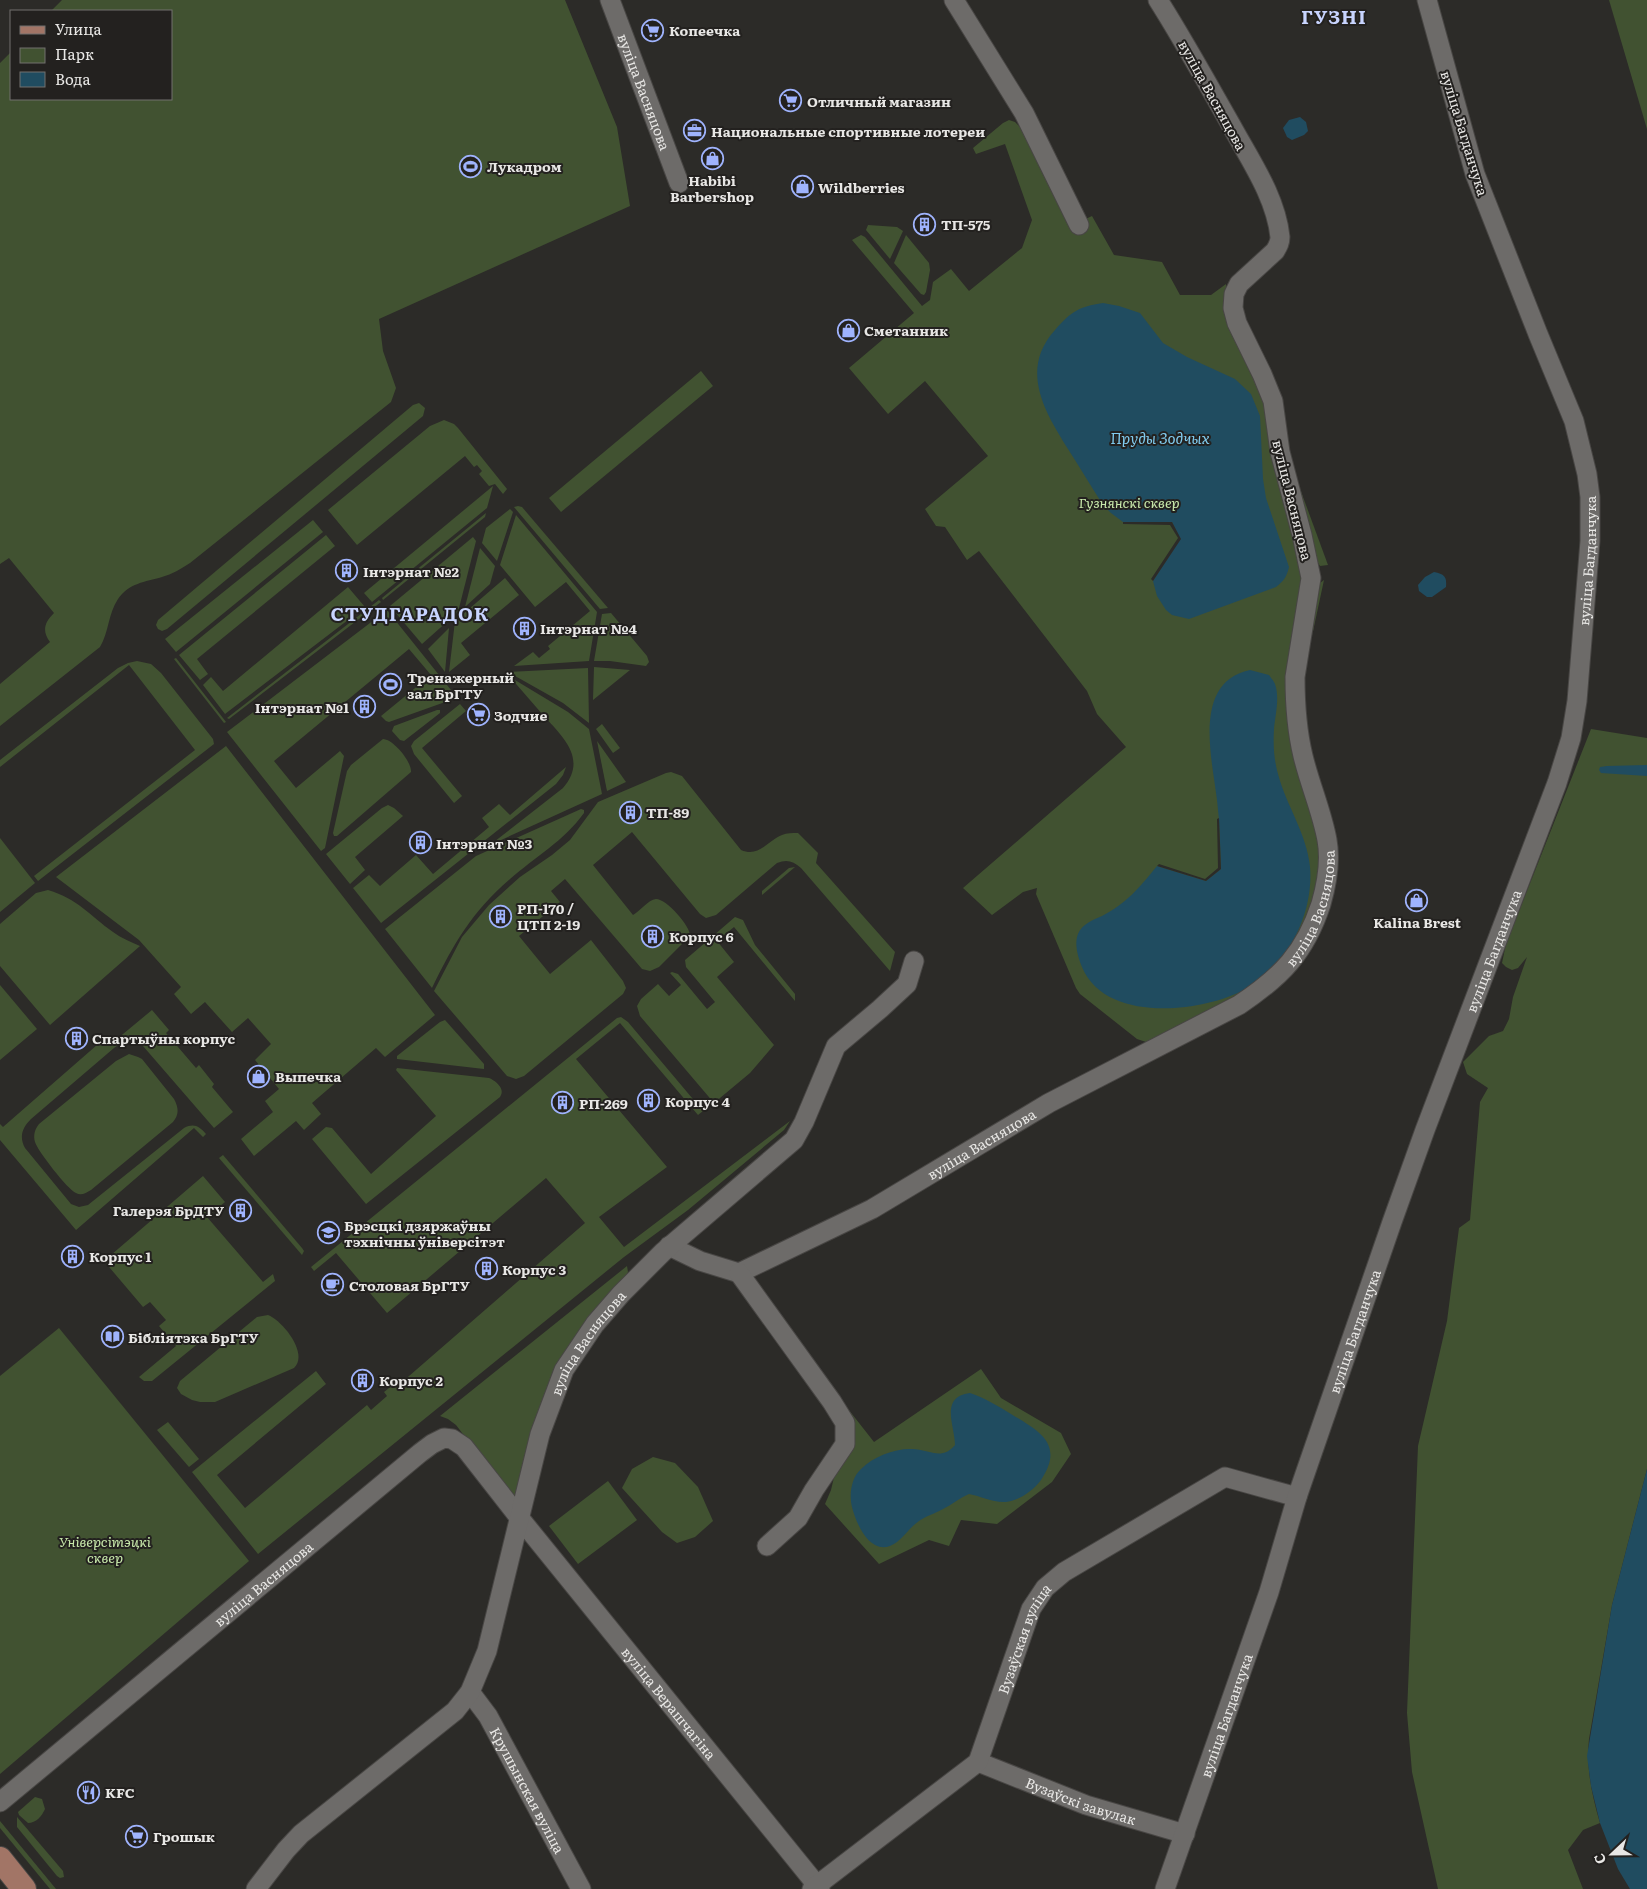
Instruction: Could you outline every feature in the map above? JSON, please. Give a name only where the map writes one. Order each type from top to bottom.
[{"type":"main road","points":[[0,1859],[24,1889]]},
{"type":"street","name":"вуліца Васняцова","points":[[610,0],[680,182]]},
{"type":"street","points":[[954,0],[1024,113],[1079,225]]},
{"type":"street","name":"вуліца Васняцова","points":[[738,1273],[872,1209],[1049,1103],[1239,1005],[1266,986],[1293,960],[1303,947],[1316,918],[1328,873],[1328,842],[1303,756],[1298,731],[1295,690],[1295,677],[1312,578],[1280,452],[1273,401],[1237,323],[1233,308],[1234,294],[1239,284],[1275,251],[1280,239],[1277,221],[1263,182],[1158,0]]},
{"type":"street","name":"вуліца Багданчука","points":[[1165,1889],[1269,1592],[1297,1497],[1422,1138],[1557,783],[1571,738],[1577,692],[1590,540],[1590,497],[1582,447],[1574,421],[1475,174],[1427,0]]},
{"type":"street","name":"вуліца Васняцова","points":[[256,1889],[301,1834],[454,1711],[470,1692],[487,1651],[518,1516],[540,1434],[564,1370],[595,1324],[621,1294],[669,1246],[794,1140],[804,1122],[836,1046],[907,984],[914,961]]},
{"type":"street","points":[[669,1246],[700,1261],[738,1273],[832,1402],[845,1423],[845,1444],[814,1490],[798,1518],[767,1546]]},
{"type":"street","name":"вуліца Васняцова","points":[[0,1802],[154,1676],[272,1575],[438,1440],[444,1438],[452,1439],[464,1447],[518,1516]]},
{"type":"street","name":"Вузаўская вуліца","points":[[978,1762],[1031,1609],[1054,1580],[1075,1564],[1225,1477],[1297,1497]]},
{"type":"street","name":"вуліца Верашчагіна","points":[[518,1516],[817,1888]]},
{"type":"street","name":"Крушынская вуліца","points":[[470,1692],[488,1716],[581,1889]]},
{"type":"street","points":[[817,1888],[978,1762]]},
{"type":"street","name":"Вузаўскі завулак","points":[[978,1762],[1086,1805],[1185,1834]]},
{"type":"green space","points":[[62,0],[565,0],[617,127],[630,206],[379,319],[383,351],[396,388],[391,402],[190,563],[162,577],[132,586],[122,594],[110,617],[100,647],[0,726],[0,684],[50,642],[45,627],[54,613],[9,558],[0,564],[0,63],[10,53],[10,100],[172,100],[172,10],[52,10]]},
{"type":"green space","points":[[1609,0],[1647,0],[1647,129]]},
{"type":"green space","name":"Гузнянскі сквер","points":[[1009,120],[1015,122],[1020,127],[1073,225],[1092,216],[1114,255],[1162,262],[1180,295],[1211,295],[1226,284],[1226,313],[1268,396],[1304,567],[1294,640],[1319,835],[1320,866],[1314,899],[1302,933],[1262,982],[1146,1042],[1137,1039],[1080,994],[1036,894],[1037,888],[1023,892],[992,915],[963,888],[1126,747],[1097,714],[1087,691],[979,551],[967,560],[945,527],[936,526],[925,509],[988,456],[925,381],[888,414],[849,368],[914,313],[852,240],[861,235],[865,237],[922,306],[930,300],[933,282],[951,269],[969,291],[1022,248],[1032,220],[1005,144],[976,154],[973,148]]},
{"type":"green space","points":[[868,225],[897,227],[903,231],[890,259],[866,230]]},
{"type":"green space","points":[[906,235],[929,263],[930,270],[924,295],[921,294],[894,263]]},
{"type":"green space","points":[[701,371],[713,386],[561,512],[549,498]]},
{"type":"green space","points":[[419,403],[425,408],[423,416],[167,629],[162,631],[158,629],[156,625],[158,620],[413,405]]},
{"type":"green space","points":[[444,420],[458,428],[507,489],[503,494],[495,484],[489,486],[479,474],[482,471],[477,465],[474,467],[465,456],[357,545],[328,510],[430,426]]},
{"type":"green space","points":[[1281,437],[1328,565],[1320,566],[1317,561]]},
{"type":"green space","points":[[493,486],[487,508],[372,602],[364,593]]},
{"type":"green space","points":[[514,507],[522,507],[608,608],[600,609]]},
{"type":"green space","points":[[510,509],[513,512],[497,561],[482,543],[486,528]]},
{"type":"green space","points":[[486,513],[485,517],[383,600],[382,598]]},
{"type":"green space","points":[[516,515],[597,612],[589,661],[514,666],[533,652],[539,658],[550,649],[548,646],[590,611],[566,582],[535,607],[500,565]]},
{"type":"green space","points":[[313,520],[323,532],[176,652],[165,639]]},
{"type":"green space","points":[[326,535],[335,546],[197,659],[208,674],[200,680],[179,655]]},
{"type":"green space","points":[[473,537],[476,541],[458,612],[422,644],[390,606]]},
{"type":"green space","points":[[480,548],[495,566],[490,584],[465,607]]},
{"type":"green space","points":[[505,578],[519,595],[461,643],[470,655],[449,672],[455,621]]},
{"type":"green space","points":[[1324,580],[1312,636],[1318,589],[1320,583]]},
{"type":"green space","points":[[348,587],[365,607],[225,714],[203,685],[211,677],[223,691]]},
{"type":"green space","points":[[379,600],[381,602],[229,719],[227,718]]},
{"type":"green space","points":[[387,610],[451,690],[452,698],[389,722],[381,716],[431,675],[409,649],[274,761],[296,788],[340,751],[344,756],[325,848],[321,851],[227,732]]},
{"type":"green space","points":[[611,613],[647,656],[649,662],[646,666],[610,661],[594,661],[602,614]]},
{"type":"green space","points":[[449,628],[445,672],[428,649]]},
{"type":"green space","points":[[176,658],[226,722],[224,723],[174,659]]},
{"type":"green space","points":[[137,661],[151,664],[161,673],[213,739],[214,744],[38,881],[34,876],[195,750],[129,665],[0,767],[0,760],[118,668]]},
{"type":"green space","points":[[594,667],[630,670],[593,700]]},
{"type":"green space","points":[[588,668],[589,723],[563,703],[508,672]]},
{"type":"green space","points":[[510,677],[568,712],[589,729],[602,794],[490,845],[563,788],[570,777],[573,767],[573,758],[565,740]]},
{"type":"green space","points":[[460,704],[466,711],[422,748],[462,796],[454,803],[414,754],[411,746],[414,741]]},
{"type":"green space","points":[[440,710],[440,713],[404,741],[400,740],[392,731],[394,726]]},
{"type":"green space","points":[[602,724],[620,748],[613,753],[596,729]]},
{"type":"green space","points":[[1591,729],[1647,738],[1647,1469],[1612,1605],[1589,1739],[1588,1761],[1590,1782],[1600,1823],[1583,1830],[1568,1850],[1583,1889],[1438,1889],[1412,1772],[1407,1713],[1418,1446],[1447,1321],[1459,1228],[1470,1220],[1480,1102],[1488,1088],[1467,1074],[1463,1062],[1489,1036],[1503,1031],[1509,1019],[1513,997],[1527,957],[1518,968],[1512,970],[1506,967],[1502,963],[1506,944]]},
{"type":"green space","points":[[383,739],[397,747],[408,763],[411,772],[337,836],[334,836],[333,833],[347,771],[351,765]]},
{"type":"green space","points":[[597,741],[626,782],[607,791]]},
{"type":"green space","points":[[226,746],[435,1015],[385,1057],[376,1048],[312,1103],[321,1114],[304,1130],[296,1121],[254,1156],[241,1139],[273,1112],[265,1101],[279,1089],[255,1060],[271,1044],[248,1018],[232,1032],[205,1002],[191,1014],[174,994],[181,987],[139,940],[56,877]]},
{"type":"green space","points":[[566,767],[556,784],[381,923],[353,888],[369,875],[380,886],[416,855],[433,874],[489,827],[482,818],[499,804],[510,815]]},
{"type":"green space","points":[[671,772],[682,776],[741,850],[753,852],[763,848],[782,835],[798,833],[818,853],[816,863],[895,952],[890,971],[801,868],[790,861],[777,863],[716,915],[706,918],[700,914],[632,832],[593,865],[633,915],[650,901],[661,900],[678,914],[687,926],[690,936],[659,967],[650,971],[642,969],[565,879],[551,891],[560,902],[519,936],[550,974],[591,940],[623,981],[626,988],[623,994],[524,1076],[516,1079],[507,1076],[434,991],[462,937],[489,905],[520,877],[570,840],[598,802]]},
{"type":"green space","points":[[388,805],[403,816],[355,857],[365,870],[350,884],[326,854]]},
{"type":"green space","points":[[581,809],[584,810],[584,813],[568,832],[510,879],[484,904],[456,943],[432,988],[385,929],[476,856]]},
{"type":"green space","points":[[0,838],[35,883],[0,912]]},
{"type":"green space","points":[[795,867],[762,895],[762,891],[789,868]]},
{"type":"green space","points":[[48,890],[67,898],[116,934],[140,946],[50,1025],[0,966],[0,924],[36,893]]},
{"type":"green space","points":[[735,917],[743,920],[755,945],[795,994],[795,1001],[734,927],[717,941],[734,962],[717,977],[774,1045],[750,1073],[714,1103],[640,1016],[637,1006],[641,999],[658,984],[669,996],[681,985],[670,973],[672,972],[678,974],[707,1009],[715,1002],[686,967],[685,960]]},
{"type":"green space","points":[[0,985],[37,1029],[0,1060]]},
{"type":"green space","points":[[152,1010],[169,1030],[166,1033],[196,1068],[199,1065],[214,1084],[212,1087],[233,1112],[214,1128],[143,1046],[128,1042],[114,1048],[31,1119],[22,1133],[25,1148],[71,1204],[79,1207],[88,1205],[184,1128],[196,1126],[206,1134],[203,1137],[194,1128],[76,1230],[0,1140],[0,1124],[3,1127],[105,1038],[111,1044]]},
{"type":"green space","points":[[621,1017],[628,1022],[703,1111],[698,1115],[620,1023],[576,1059],[667,1167],[599,1217],[624,1247],[790,1121],[784,1130],[688,1210],[624,1257],[258,1554],[192,1472],[316,1371],[326,1384],[217,1475],[245,1508],[367,1405],[371,1410],[387,1396],[384,1392],[399,1380],[401,1383],[585,1223],[546,1178],[387,1313],[336,1253],[314,1271],[311,1267],[617,1018]]},
{"type":"green space","points":[[445,1020],[484,1064],[484,1069],[397,1059],[397,1056]]},
{"type":"green space","points":[[129,1054],[142,1059],[174,1099],[177,1105],[176,1117],[173,1122],[91,1190],[84,1194],[78,1194],[66,1185],[41,1153],[35,1142],[35,1130],[39,1124],[116,1061]]},
{"type":"green space","points":[[397,1068],[489,1078],[495,1081],[501,1088],[502,1094],[366,1204],[312,1139],[326,1127],[332,1128],[371,1174],[436,1116],[396,1070]]},
{"type":"green space","points":[[223,1155],[302,1248],[304,1251],[302,1255],[219,1158]]},
{"type":"green space","points":[[203,1176],[225,1202],[207,1217],[263,1282],[273,1274],[275,1281],[152,1381],[144,1381],[139,1377],[176,1346],[159,1326],[166,1320],[150,1302],[143,1307],[104,1261]]},
{"type":"green space","points":[[627,1266],[628,1272],[625,1277],[595,1314],[523,1491],[515,1498],[509,1494],[456,1425],[440,1416]]},
{"type":"green space","points":[[268,1315],[274,1318],[292,1338],[298,1355],[298,1362],[294,1368],[215,1402],[200,1402],[181,1394],[177,1388],[180,1381],[257,1317]]},
{"type":"green space","name":"Універсітэцкі сквер","points":[[59,1328],[249,1561],[0,1774],[0,1376]]},
{"type":"green space","points":[[981,1369],[1001,1398],[1061,1433],[1071,1454],[1052,1482],[997,1524],[961,1520],[949,1546],[929,1540],[879,1564],[825,1504],[835,1473],[852,1444],[830,1386],[874,1442]]},
{"type":"green space","points":[[168,1422],[199,1459],[189,1467],[157,1430]]},
{"type":"green space","points":[[653,1457],[675,1463],[698,1487],[713,1521],[695,1537],[677,1543],[662,1532],[622,1488],[632,1469]]},
{"type":"green space","points":[[608,1481],[637,1520],[578,1564],[549,1526]]},
{"type":"green space","points":[[35,1797],[42,1799],[45,1809],[38,1819],[28,1823],[18,1812]]},
{"type":"green space","points":[[17,1817],[63,1871],[64,1877],[60,1878],[57,1876],[17,1827]]},
{"type":"green space","points":[[0,1821],[56,1889],[50,1889],[0,1828]]},
{"type":"water","points":[[1300,117],[1306,122],[1308,131],[1304,135],[1292,140],[1287,137],[1283,128],[1289,120]]},
{"type":"water","name":"Пруды Зодчых","points":[[1103,303],[1140,313],[1163,343],[1187,357],[1235,379],[1251,394],[1260,416],[1263,479],[1266,498],[1289,567],[1285,578],[1276,587],[1189,619],[1172,615],[1166,610],[1157,596],[1153,581],[1180,539],[1172,522],[1123,522],[1111,513],[1103,505],[1059,435],[1044,406],[1039,391],[1037,375],[1044,345],[1066,318],[1081,308]]},
{"type":"water","points":[[1434,572],[1444,576],[1446,587],[1432,597],[1427,597],[1419,591],[1418,585],[1425,577]]},
{"type":"water","points":[[1250,670],[1269,675],[1275,683],[1277,701],[1274,752],[1278,774],[1301,831],[1308,855],[1310,885],[1302,921],[1295,938],[1273,968],[1259,980],[1244,990],[1225,998],[1179,1008],[1155,1008],[1132,1005],[1111,997],[1094,985],[1082,967],[1076,946],[1078,934],[1085,925],[1111,911],[1126,900],[1157,866],[1206,881],[1221,869],[1219,817],[1210,744],[1210,724],[1213,705],[1220,689],[1232,677]]},
{"type":"water","points":[[1647,765],[1647,776],[1601,773],[1599,770],[1600,767],[1607,766]]},
{"type":"water","points":[[970,1393],[991,1402],[1031,1426],[1046,1440],[1050,1457],[1048,1468],[1041,1480],[1025,1495],[1006,1502],[969,1494],[919,1521],[897,1542],[881,1547],[874,1544],[862,1532],[854,1515],[851,1497],[855,1477],[877,1457],[897,1450],[917,1449],[934,1453],[945,1453],[950,1450],[955,1445],[951,1413],[952,1406],[960,1396]]},
{"type":"water","points":[[1647,1469],[1647,1889],[1630,1889],[1618,1869],[1600,1823],[1591,1786],[1587,1756],[1612,1605]]},
{"type":"pier","points":[[1123,522],[1172,522],[1181,539],[1153,581],[1151,579],[1178,538],[1170,525],[1123,524]]},
{"type":"pier","points":[[1219,818],[1221,869],[1206,881],[1157,866],[1159,864],[1205,879],[1218,868],[1217,819]]},
{"type":"place","name":"Копеечка","points":[[653,30]]},
{"type":"place","name":"Отличный магазин","points":[[791,101]]},
{"type":"place","name":"Национальные спортивные лотереи","points":[[695,131]]},
{"type":"place","name":"Habibi Barbershop","points":[[712,158]]},
{"type":"place","name":"Лукадром","points":[[471,166]]},
{"type":"place","name":"Wildberries","points":[[802,187]]},
{"type":"place","name":"ТП-575","points":[[925,224]]},
{"type":"place","name":"Сметанник","points":[[848,330]]},
{"type":"place","name":"Інтэрнат №2","points":[[347,571]]},
{"type":"place","name":"Інтэрнат №4","points":[[524,628]]},
{"type":"place","name":"Тренажерный зал БрГТУ","points":[[391,685]]},
{"type":"place","name":"Інтэрнат №1","points":[[365,707]]},
{"type":"place","name":"Зодчие","points":[[478,715]]},
{"type":"place","name":"ТП-89","points":[[630,812]]},
{"type":"place","name":"Інтэрнат №3","points":[[420,843]]},
{"type":"place","name":"Kalina Brest","points":[[1417,900]]},
{"type":"place","name":"РП-170 / ЦТП 2-19","points":[[501,916]]},
{"type":"place","name":"Корпус 6","points":[[653,936]]},
{"type":"place","name":"Спартыўны корпус","points":[[76,1038]]},
{"type":"place","name":"Выпечка","points":[[259,1076]]},
{"type":"place","name":"Корпус 4","points":[[649,1101]]},
{"type":"place","name":"РП-269","points":[[563,1103]]},
{"type":"place","name":"Галерэя БрДТУ","points":[[240,1210]]},
{"type":"place","name":"Брэсцкі дзяржаўны тэхнічны ўніверсітэт","points":[[328,1233]]},
{"type":"place","name":"Корпус 1","points":[[73,1256]]},
{"type":"place","name":"Корпус 3","points":[[486,1269]]},
{"type":"place","name":"Столовая БрГТУ","points":[[333,1285]]},
{"type":"place","name":"Бібліятэка БрГТУ","points":[[112,1337]]},
{"type":"place","name":"Корпус 2","points":[[363,1380]]},
{"type":"place","name":"KFC","points":[[89,1792]]},
{"type":"place","name":"Грошык","points":[[137,1836]]},
{"type":"district","name":"ГУЗНІ","points":[[1334,16]]},
{"type":"district","name":"СТУДГАРАДОК","points":[[410,613]]}]
